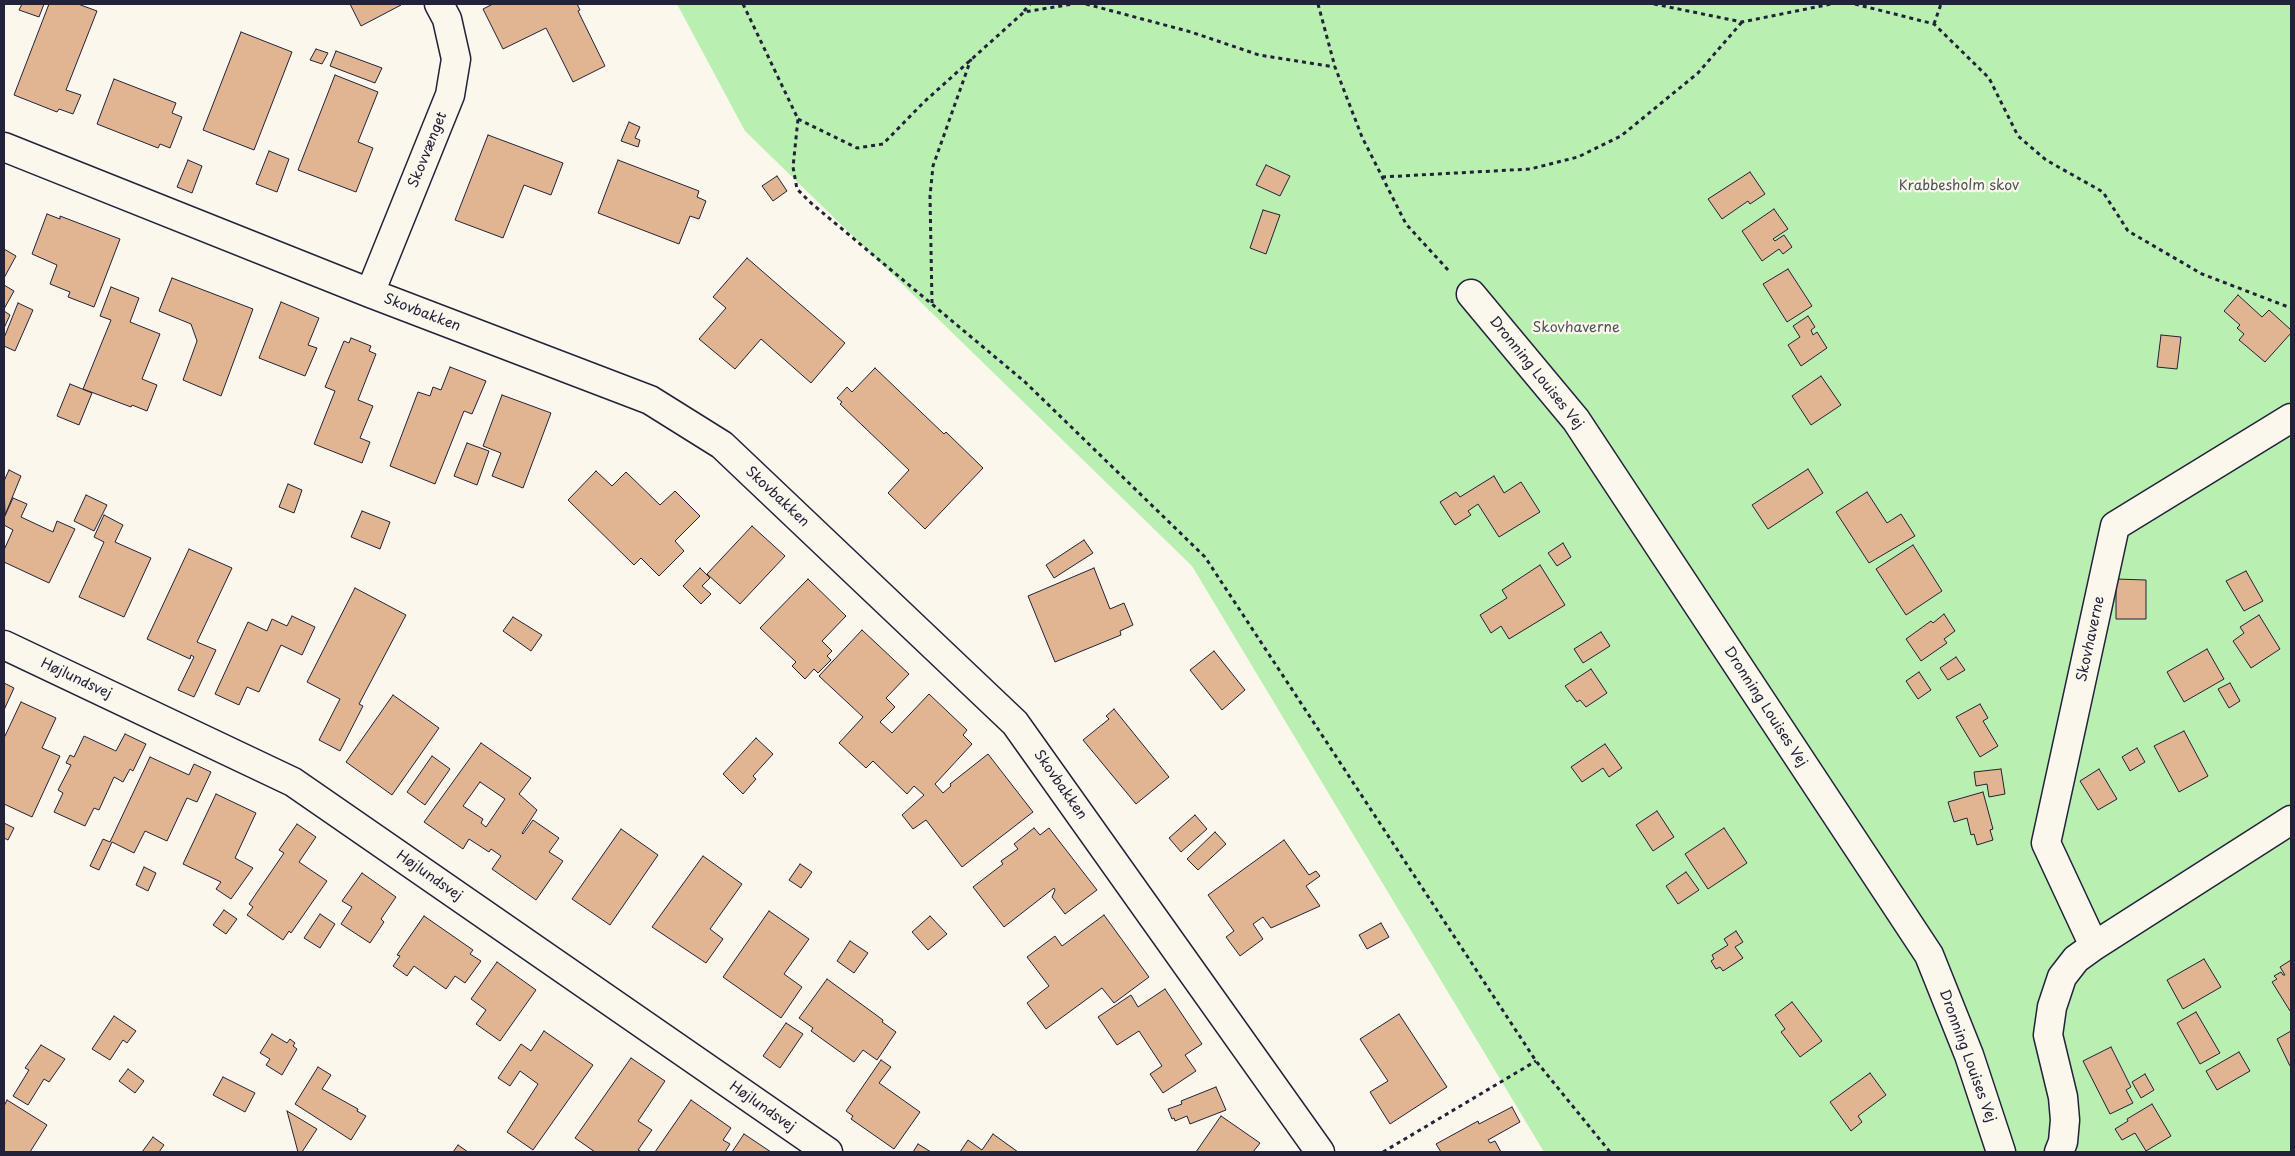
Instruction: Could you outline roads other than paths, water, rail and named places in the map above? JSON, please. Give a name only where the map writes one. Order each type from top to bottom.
[{"type":"street","name":"Skovvænget","points":[[370,293],[450,95],[456,59],[447,19],[439,4]]},
{"type":"street","name":"Skovbakken","points":[[4,147],[370,293],[650,400],[722,445],[1015,723],[1320,1152]]},
{"type":"street","name":"Dronning Louises Vej","points":[[1471,294],[1576,420],[1930,955],[1969,1055],[2001,1152]]},
{"type":"street","name":"Skovhaverne","points":[[2094,946],[2046,843],[2115,526],[2291,418]]},
{"type":"street","name":"Højlundsvej","points":[[4,645],[293,782],[828,1152]]},
{"type":"street","points":[[2059,1152],[2063,1142],[2065,1120],[2063,1097],[2048,1035],[2052,1007],[2062,977],[2076,959],[2094,946],[2291,820]]},
{"type":"park label","name":"Krabbesholm skov","points":[[1959,186]]}]
